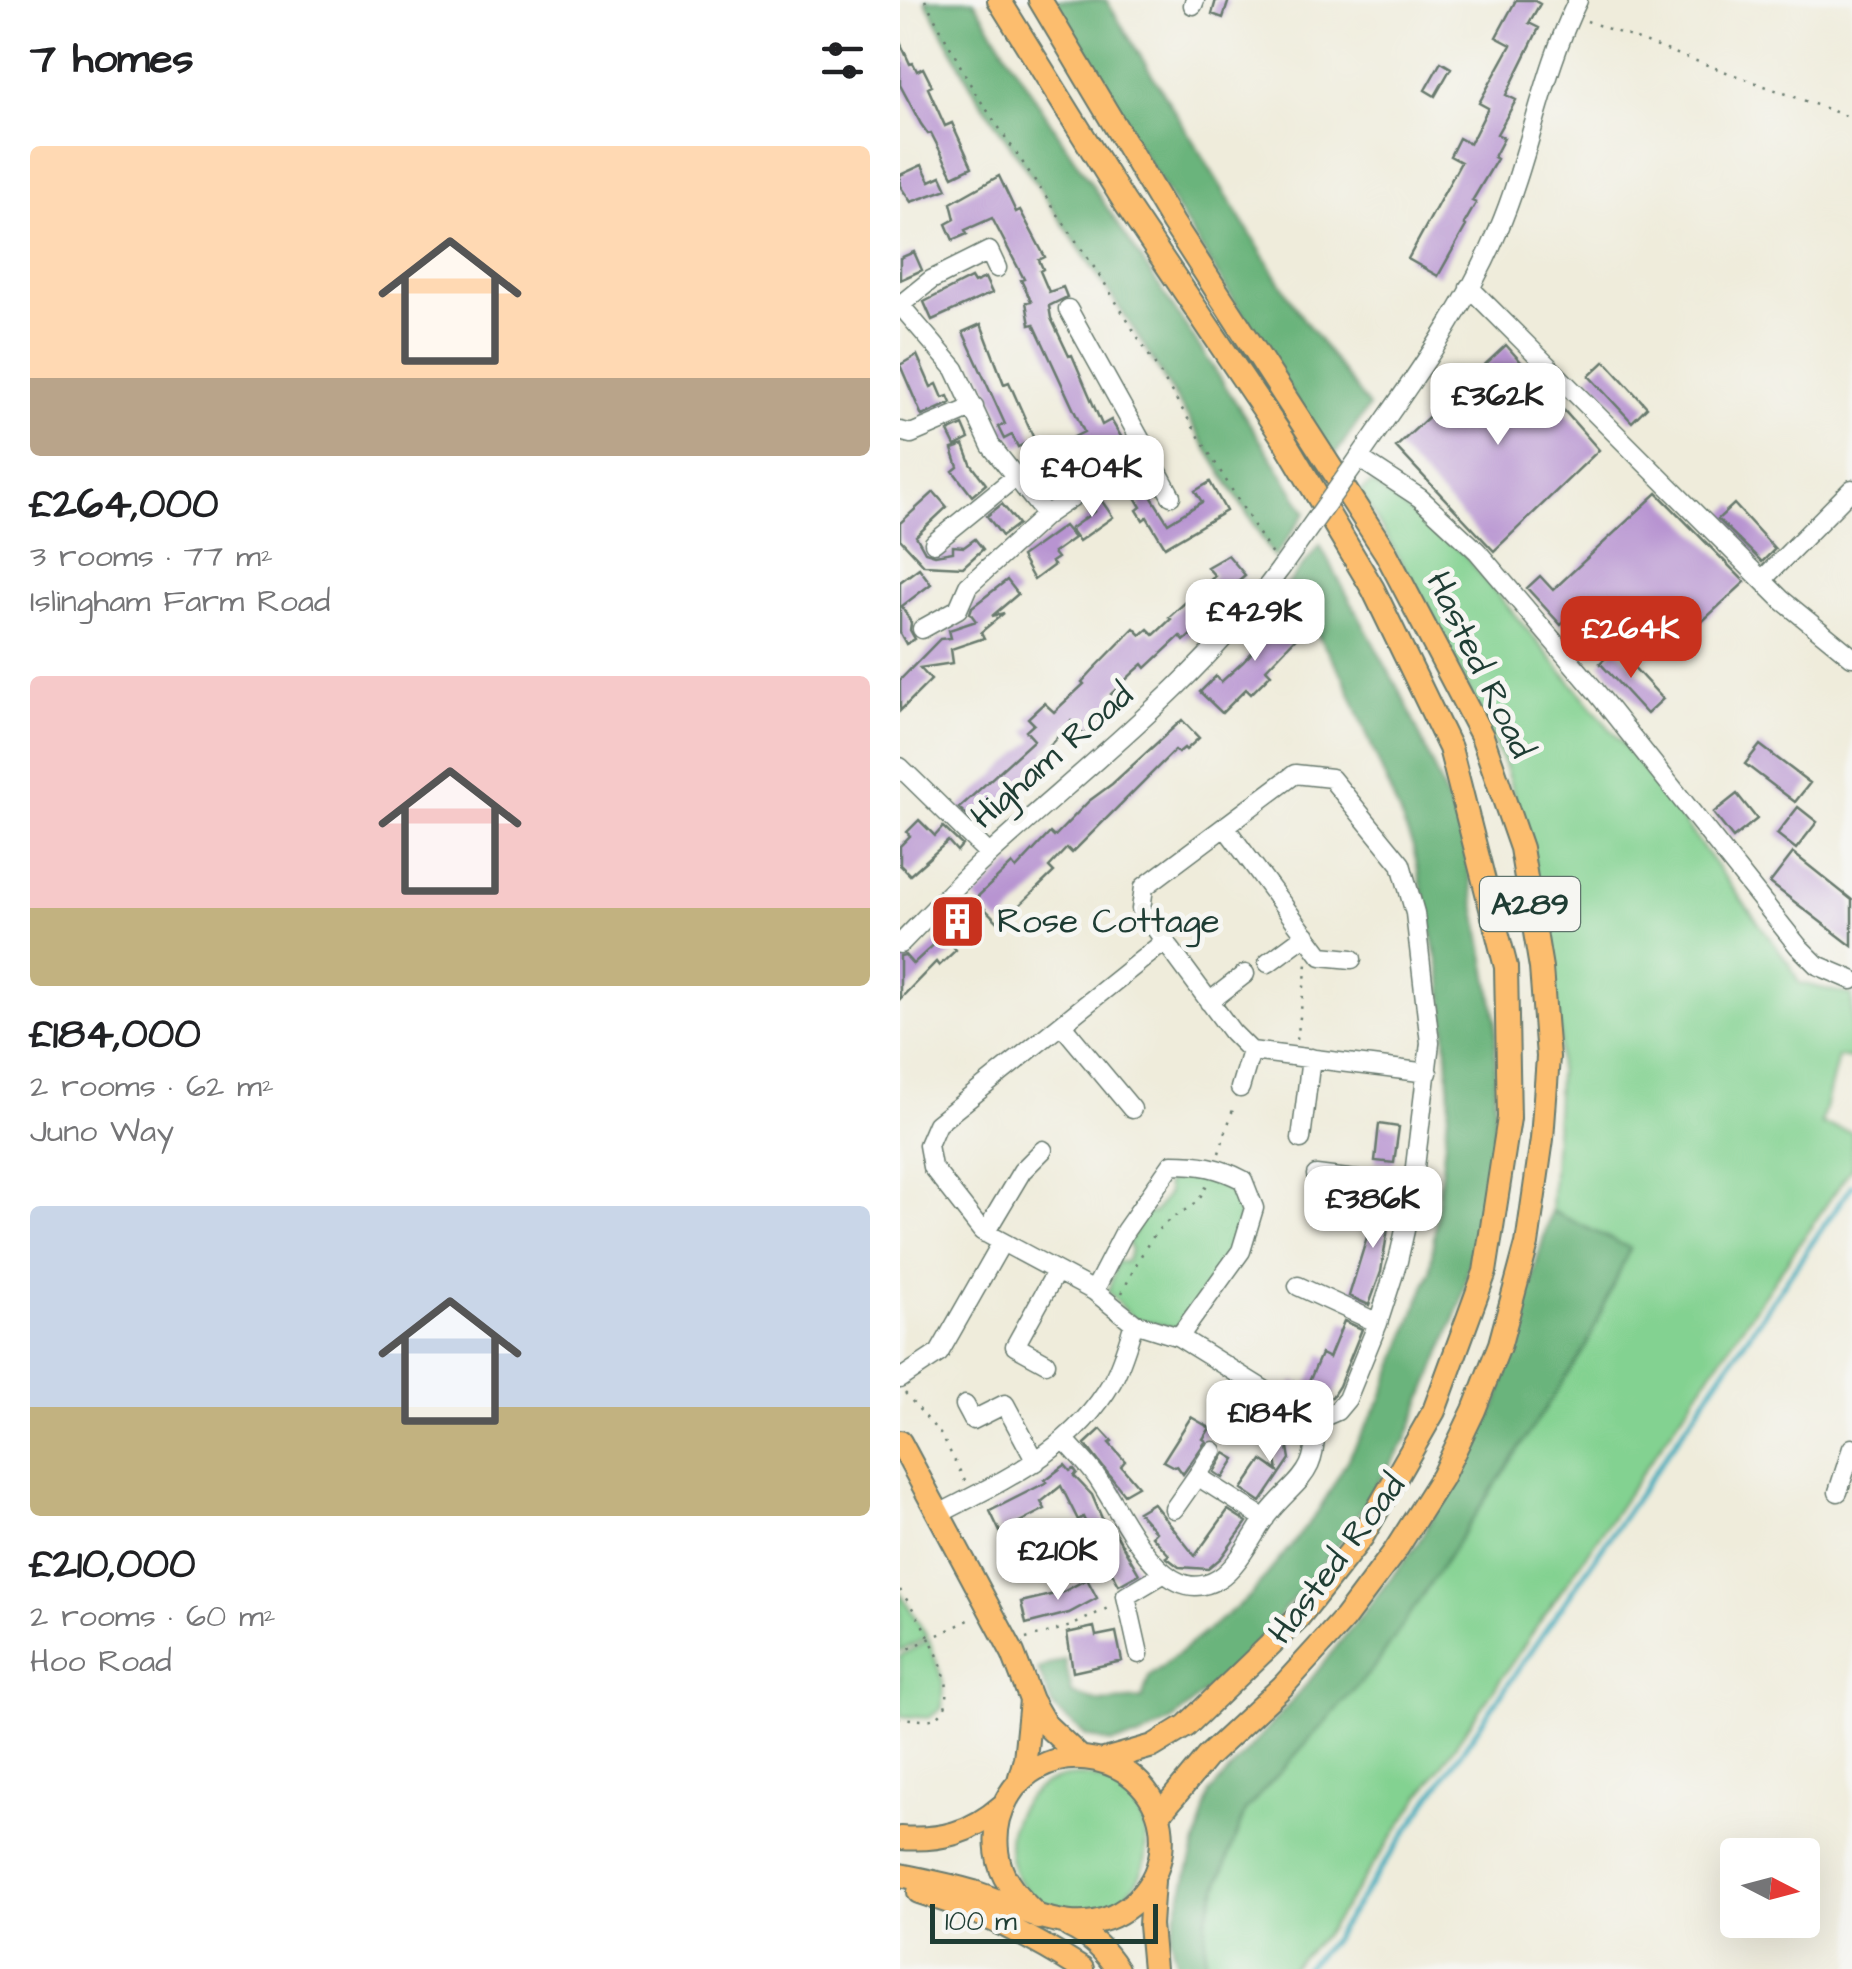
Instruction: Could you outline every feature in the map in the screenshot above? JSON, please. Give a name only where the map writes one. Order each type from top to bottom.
[{"type":"main road","name":"Hasted Road","points":[[999,0],[1126,203],[1283,438],[1373,589],[1450,748],[1506,967],[1509,1118],[1485,1272],[1434,1411],[1362,1537],[1298,1618],[1186,1726],[1153,1746],[1104,1760]]},
{"type":"main road","name":"Hasted Road","points":[[1040,0],[1173,222],[1386,552],[1482,736],[1521,848],[1541,968],[1548,1056],[1542,1139],[1527,1244],[1500,1344],[1442,1477],[1395,1551],[1344,1620],[1283,1686],[1207,1757],[1159,1816]]},
{"type":"main road","points":[[900,1442],[1013,1653],[1031,1700],[1045,1724],[1079,1756]]},
{"type":"main road","points":[[1018,1784],[1031,1700]]},
{"type":"main road","points":[[900,1838],[949,1836],[982,1824],[1035,1769],[1056,1760],[1079,1756],[1104,1760],[1128,1772],[1147,1792],[1159,1816],[1162,1836],[1150,1925],[1154,1969]]},
{"type":"main road","points":[[1003,1805],[996,1831],[997,1858],[1007,1882],[1050,1920],[1086,1924],[1124,1911],[1154,1878]]},
{"type":"main road","points":[[900,1874],[975,1892],[1050,1920],[1094,1942],[1117,1969]]},
{"type":"main road","points":[[900,1887],[982,1915],[1082,1969]]},
{"type":"street","points":[[1572,6],[1522,171],[1497,234],[1469,288],[1356,462],[1420,498],[1477,551],[1594,689],[1798,946],[1817,965],[1852,980]]},
{"type":"street","points":[[990,252],[930,280],[900,305],[955,369],[991,446],[1046,515]]},
{"type":"street","points":[[1469,288],[1762,580],[1852,657]]},
{"type":"street","points":[[1068,309],[1171,496]]},
{"type":"street","points":[[900,431],[911,434],[974,407]]},
{"type":"street","points":[[922,629],[958,609],[968,586],[1046,515],[1148,455]]},
{"type":"street","name":"Higham Road","points":[[900,944],[989,854],[1157,708],[1248,613],[1356,462]]},
{"type":"street","points":[[934,544],[1014,478]]},
{"type":"street","points":[[1762,580],[1852,490]]},
{"type":"street","points":[[900,767],[989,854]]},
{"type":"street","points":[[1314,1420],[1337,1411],[1347,1399],[1398,1260],[1413,1187],[1428,1074],[1430,1044],[1415,913],[1401,864],[1331,778],[1295,774],[1144,887],[1141,909],[1232,1032],[1251,1051],[1428,1074]]},
{"type":"street","points":[[1226,827],[1312,944],[1352,958]]},
{"type":"street","points":[[1164,942],[937,1124],[928,1146],[932,1167],[993,1238],[1094,1291],[1134,1323],[1179,1337],[1314,1420]]},
{"type":"street","points":[[1268,963],[1312,944]]},
{"type":"street","points":[[1209,1002],[1245,974]]},
{"type":"street","points":[[1062,1025],[1132,1108]]},
{"type":"street","points":[[1240,1088],[1251,1051]]},
{"type":"street","points":[[1301,1139],[1302,1058]]},
{"type":"street","points":[[900,1378],[939,1353],[1022,1171],[1043,1150]]},
{"type":"street","points":[[1094,1291],[1125,1230],[1172,1164],[1215,1163],[1243,1180],[1254,1208],[1241,1251],[1179,1337]]},
{"type":"street","points":[[1316,1175],[1413,1187]]},
{"type":"street","points":[[1046,1363],[1015,1346],[1056,1272]]},
{"type":"street","points":[[1298,1286],[1378,1323]]},
{"type":"street","points":[[939,1514],[1066,1442],[1112,1380],[1134,1323]]},
{"type":"street","points":[[965,1405],[973,1420],[1005,1404],[1036,1462]]},
{"type":"street","points":[[1066,1442],[1096,1475],[1107,1528],[1163,1574],[1199,1587],[1219,1578],[1277,1502],[1301,1482],[1316,1442],[1314,1420]]},
{"type":"street","points":[[1838,1492],[1852,1448]]},
{"type":"street","points":[[1174,1509],[1213,1450]]},
{"type":"street","points":[[1197,1476],[1265,1519]]},
{"type":"street","points":[[1042,1563],[1107,1528]]},
{"type":"street","points":[[1139,1654],[1126,1596],[1163,1574]]},
{"type":"path","points":[[924,0],[974,90],[1102,279],[1280,568]]},
{"type":"path","points":[[1572,6],[1643,40],[1852,118]]},
{"type":"path","points":[[1302,1058],[1312,944]]},
{"type":"path","points":[[1114,1307],[1162,1226],[1204,1195],[1240,1088]]},
{"type":"path","points":[[900,1388],[942,1436],[973,1496]]},
{"type":"path","points":[[900,1590],[930,1638],[946,1681],[944,1708],[939,1716],[930,1720],[900,1718]]},
{"type":"path","points":[[1015,1642],[1071,1626],[1126,1596]]},
{"type":"path","points":[[900,1653],[973,1620]]},
{"type":"green space","points":[[925,0],[974,0],[1306,512],[1274,558],[1134,330],[974,91]]},
{"type":"green space","points":[[1047,0],[1106,0],[1299,313],[1369,407],[1332,459]]},
{"type":"green space","points":[[1372,483],[1462,552],[1647,773],[1790,965],[1799,983],[1852,995],[1852,1059],[1838,1057],[1821,1124],[1852,1132],[1852,1167],[1328,1931],[1290,1969],[1205,1969],[1206,1919],[1245,1811],[1377,1664],[1629,1248],[1551,1211],[1560,1035],[1533,857],[1504,764],[1436,621],[1360,492]]},
{"type":"green space","points":[[1320,545],[1406,703],[1463,838],[1496,1020],[1494,1146],[1461,1303],[1406,1440],[1341,1541],[1246,1656],[1174,1719],[1138,1738],[1110,1743],[1086,1736],[1054,1708],[1038,1669],[1065,1659],[1072,1694],[1100,1702],[1142,1699],[1149,1677],[1249,1597],[1318,1512],[1381,1400],[1430,1272],[1450,1097],[1442,980],[1413,847],[1344,678],[1287,585]]},
{"type":"green space","points":[[1179,1174],[1210,1181],[1231,1193],[1239,1209],[1238,1229],[1230,1250],[1177,1328],[1134,1319],[1108,1292],[1117,1262],[1126,1262],[1131,1250],[1128,1243],[1145,1214],[1154,1213],[1168,1193],[1166,1184]]},
{"type":"green space","points":[[1551,1211],[1630,1248],[1586,1347],[1377,1664],[1245,1811],[1206,1918],[1205,1969],[1178,1969],[1170,1937],[1210,1793],[1307,1684],[1416,1546],[1497,1404]]},
{"type":"green space","points":[[900,1592],[927,1637],[900,1651]]},
{"type":"green space","points":[[929,1640],[943,1682],[942,1708],[929,1718],[900,1716],[900,1656]]},
{"type":"green space","points":[[1078,1776],[1104,1781],[1127,1796],[1142,1819],[1147,1845],[1142,1871],[1127,1894],[1104,1909],[1078,1914],[1052,1909],[1029,1894],[1014,1871],[1009,1845],[1014,1819],[1029,1796],[1052,1781]]},
{"type":"building","points":[[1216,0],[1229,0],[1223,18],[1212,14]]},
{"type":"building","points":[[1516,0],[1540,4],[1529,23],[1539,28],[1506,95],[1516,100],[1497,134],[1504,138],[1494,157],[1497,159],[1472,201],[1476,203],[1466,226],[1438,276],[1408,259],[1461,162],[1450,156],[1459,138],[1470,144],[1488,108],[1479,103],[1511,45],[1496,37]]},
{"type":"building","points":[[900,42],[910,64],[917,71],[923,68],[945,126],[952,123],[972,167],[953,176],[931,133],[921,124],[900,85]]},
{"type":"building","points":[[1441,62],[1451,68],[1435,96],[1425,90]]},
{"type":"building","points":[[922,165],[930,181],[941,176],[947,189],[911,202],[900,186],[900,175]]},
{"type":"building","points":[[999,176],[1045,257],[1039,260],[1043,269],[1040,271],[1049,292],[1063,287],[1067,297],[1049,306],[1069,356],[1072,355],[1102,425],[1111,420],[1128,448],[1117,455],[1113,447],[1041,489],[1023,465],[1034,459],[1039,467],[1074,447],[1070,439],[1084,432],[1034,324],[1030,325],[1026,302],[1031,301],[1021,280],[1024,279],[992,218],[953,240],[946,224],[955,219],[951,203]]},
{"type":"building","points":[[914,252],[922,270],[900,280],[900,258]]},
{"type":"building","points":[[971,278],[974,283],[985,278],[992,293],[932,320],[924,302]]},
{"type":"building","points":[[981,324],[1004,384],[1009,382],[1034,439],[1018,447],[1012,435],[1004,439],[998,427],[1005,424],[963,332]]},
{"type":"building","points":[[1506,345],[1599,450],[1494,551],[1396,447]]},
{"type":"building","points":[[917,355],[931,387],[937,384],[943,398],[948,396],[951,403],[922,416],[900,365]]},
{"type":"building","points":[[1605,361],[1647,407],[1632,422],[1589,376]]},
{"type":"building","points":[[963,425],[969,439],[955,446],[948,432]]},
{"type":"building","points":[[964,445],[971,464],[986,484],[972,496],[953,471],[958,467],[952,449]]},
{"type":"building","points":[[1139,477],[1168,523],[1202,502],[1195,491],[1210,482],[1226,511],[1165,547],[1147,517],[1143,520],[1137,510],[1141,507],[1127,484]]},
{"type":"building","points":[[934,492],[947,507],[916,536],[925,552],[935,555],[953,552],[953,546],[964,547],[975,539],[983,549],[963,567],[924,565],[900,539],[900,523]]},
{"type":"building","points":[[1657,493],[1745,582],[1669,652],[1632,612],[1614,629],[1588,601],[1561,625],[1527,588],[1540,576],[1553,590]]},
{"type":"building","points":[[1099,497],[1113,517],[1079,541],[1070,529],[1095,511],[1089,504]]},
{"type":"building","points":[[1002,504],[1018,524],[1002,536],[987,516]]},
{"type":"building","points":[[1734,504],[1775,549],[1762,562],[1718,519]]},
{"type":"building","points":[[1064,526],[1074,538],[1053,553],[1057,558],[1051,562],[1054,565],[1034,580],[1021,557]]},
{"type":"building","points":[[1228,555],[1245,575],[1220,596],[1226,602],[1215,614],[1184,641],[1180,636],[1146,668],[1143,664],[1134,672],[1111,694],[1117,700],[1084,735],[1071,721],[1044,752],[1051,760],[980,828],[959,808],[1034,740],[1026,731],[1034,724],[1028,718],[1044,703],[1054,712],[1134,628],[1141,635],[1148,629],[1154,635],[1215,576],[1207,567]]},
{"type":"building","points":[[919,568],[931,584],[902,606],[915,639],[906,644],[900,633],[900,582]]},
{"type":"building","points":[[1007,580],[1018,594],[992,616],[1004,613],[981,632],[984,638],[951,649],[953,663],[920,668],[931,680],[900,711],[900,680],[940,639],[951,638],[949,630],[976,621],[970,613],[972,607]]},
{"type":"building","points":[[1293,608],[1309,624],[1266,669],[1271,674],[1251,694],[1246,689],[1222,713],[1200,692],[1216,676],[1221,682]]},
{"type":"building","points":[[1616,648],[1663,699],[1647,714],[1600,663]]},
{"type":"building","points":[[1182,720],[1199,738],[1186,750],[1175,750],[1072,853],[1067,848],[1049,867],[1054,872],[1000,924],[975,899],[1012,864],[1016,869],[1050,833],[1054,837]]},
{"type":"building","points":[[1760,745],[1810,783],[1795,802],[1745,764]]},
{"type":"building","points":[[1737,794],[1757,819],[1733,838],[1713,813]]},
{"type":"building","points":[[1798,807],[1817,822],[1796,849],[1777,834]]},
{"type":"building","points":[[919,820],[935,836],[943,827],[962,845],[957,851],[948,841],[910,875],[900,865],[900,846]]},
{"type":"building","points":[[1793,853],[1852,900],[1852,946],[1770,883]]},
{"type":"building","points":[[959,904],[972,916],[964,925],[968,928],[952,945],[956,950],[939,966],[936,962],[900,999],[900,956],[905,955],[913,964],[954,926],[946,918]]},
{"type":"building","points":[[1379,1124],[1399,1127],[1394,1163],[1375,1161]]},
{"type":"building","points":[[1373,1195],[1393,1197],[1381,1272],[1369,1305],[1349,1296],[1371,1224]]},
{"type":"building","points":[[1344,1321],[1362,1329],[1339,1386],[1332,1397],[1308,1403],[1289,1391],[1294,1381],[1306,1389],[1321,1354],[1329,1358]]},
{"type":"building","points":[[1191,1417],[1210,1428],[1203,1439],[1206,1441],[1183,1474],[1177,1466],[1163,1461]]},
{"type":"building","points":[[1275,1419],[1284,1425],[1290,1459],[1261,1502],[1242,1489],[1262,1460],[1278,1471],[1275,1439],[1266,1430]]},
{"type":"building","points":[[1101,1429],[1125,1461],[1121,1466],[1138,1486],[1124,1494],[1085,1444]]},
{"type":"building","points":[[1225,1453],[1235,1459],[1223,1478],[1214,1472]]},
{"type":"building","points":[[1065,1465],[1070,1471],[1074,1469],[1074,1476],[1092,1495],[1107,1530],[1113,1529],[1139,1574],[1119,1585],[1098,1547],[1104,1537],[1102,1529],[1087,1525],[1083,1517],[1078,1520],[1061,1486],[1041,1502],[1045,1509],[1000,1532],[990,1511],[1047,1482]]},
{"type":"building","points":[[1153,1503],[1195,1556],[1228,1510],[1247,1522],[1208,1569],[1179,1567],[1166,1557],[1169,1555],[1152,1536],[1156,1532],[1138,1512]]},
{"type":"building","points":[[1024,1549],[1030,1575],[1016,1578],[1009,1552]]},
{"type":"building","points":[[1087,1579],[1097,1598],[1069,1613],[1026,1624],[1021,1602],[1063,1592]]},
{"type":"building","points":[[1094,1627],[1096,1636],[1116,1632],[1122,1661],[1073,1672],[1067,1633]]},
{"type":"waterway","points":[[1304,1969],[1330,1943],[1852,1185]]},
{"type":"tunnel","points":[[1092,1536],[1106,1528]]},
{"type":"place","name":"Rose Cottage","points":[[958,921]]}]
